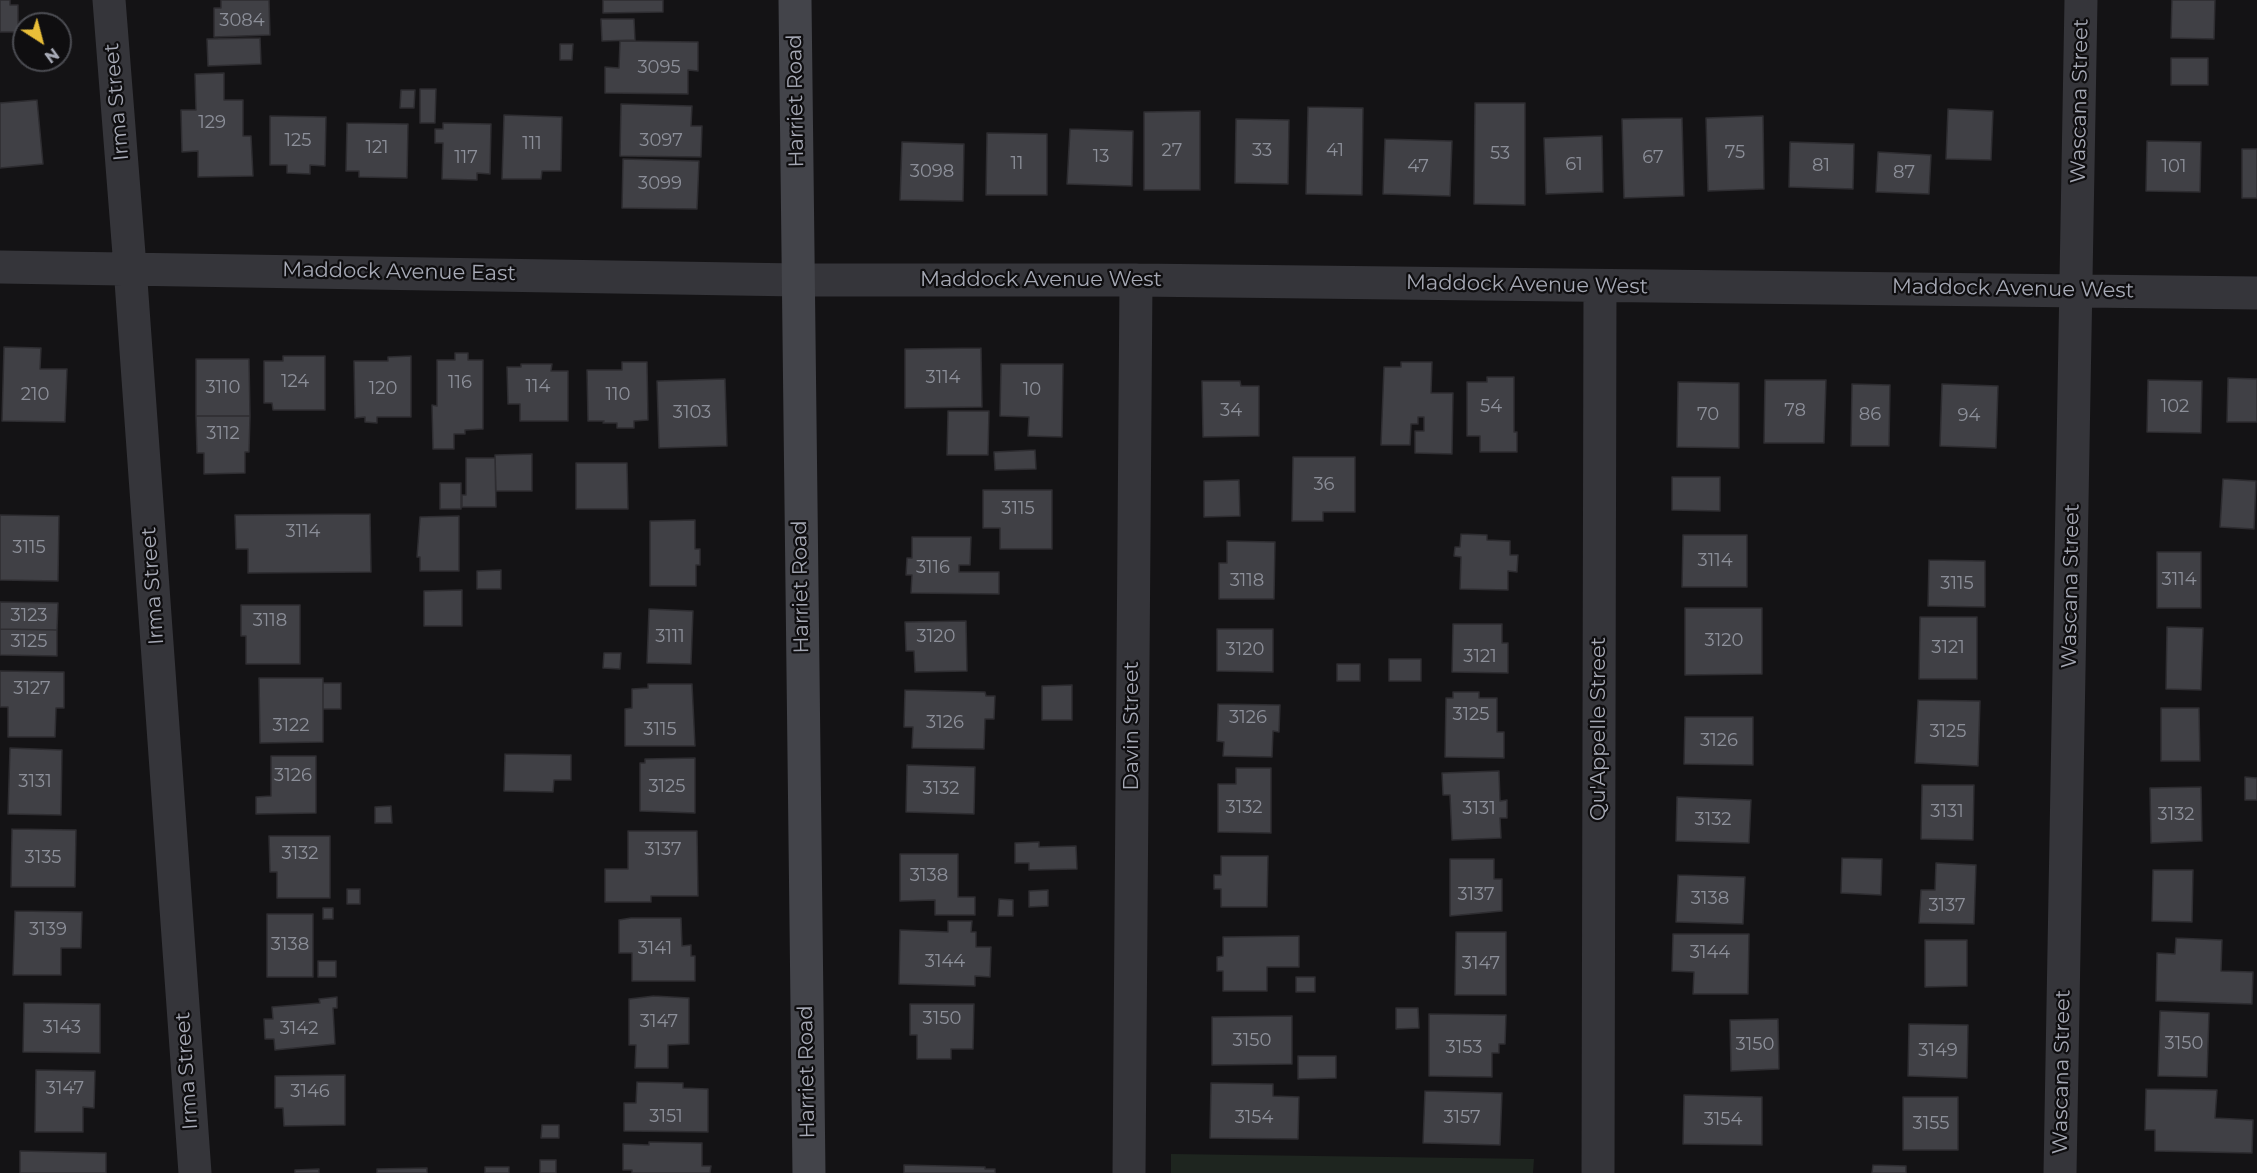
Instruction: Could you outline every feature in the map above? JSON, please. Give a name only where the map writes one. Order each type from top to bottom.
[{"type":"main road","name":"Harriet Road","points":[[795,0],[809,1173]]},
{"type":"street","name":"Irma Street","points":[[109,0],[195,1173]]},
{"type":"street","name":"Wascana Street","points":[[2060,1173],[2078,289],[2081,0]]},
{"type":"street","name":"Maddock Avenue East","points":[[0,267],[130,267],[798,280]]},
{"type":"street","name":"Maddock Avenue West","points":[[798,280],[1136,280],[2078,289],[2257,293]]},
{"type":"street","name":"Davin Street","points":[[1129,1173],[1136,280]]},
{"type":"street","name":"Qu'Appelle Street","points":[[1598,1173],[1600,286]]},
{"type":"shaded area","points":[[1171,1154],[1534,1159],[1533,1173],[1171,1173]]},
{"type":"building","points":[[0,0],[10,0],[10,5],[18,5],[18,12],[12,12],[12,32],[0,32]]},
{"type":"building","points":[[221,0],[269,0],[270,35],[214,37],[214,8],[221,8]]},
{"type":"building","points":[[603,0],[663,0],[663,12],[603,13]]},
{"type":"building","points":[[2172,0],[2215,0],[2214,39],[2171,38]]},
{"type":"building","points":[[601,19],[634,19],[635,40],[602,41]]},
{"type":"building","points":[[260,38],[261,64],[208,66],[207,39]]},
{"type":"building","points":[[620,41],[698,42],[698,71],[688,70],[688,94],[605,93],[605,67],[619,68]]},
{"type":"building","points":[[560,44],[573,44],[572,60],[560,60]]},
{"type":"building","points":[[2171,58],[2208,58],[2208,85],[2171,85]]},
{"type":"building","points":[[224,73],[224,100],[243,100],[243,136],[251,136],[253,176],[198,177],[198,151],[182,152],[181,110],[196,110],[195,74]]},
{"type":"building","points":[[420,89],[436,89],[435,123],[420,123]]},
{"type":"building","points":[[401,90],[415,90],[414,108],[400,108]]},
{"type":"building","points":[[37,100],[43,164],[0,168],[0,103]]},
{"type":"building","points":[[1475,103],[1525,103],[1525,205],[1474,204]]},
{"type":"building","points":[[621,104],[692,106],[691,126],[702,126],[701,157],[620,156]]},
{"type":"building","points":[[1308,107],[1363,108],[1362,195],[1306,194]]},
{"type":"building","points":[[1948,109],[1993,111],[1991,160],[1946,159]]},
{"type":"building","points":[[1200,111],[1200,190],[1144,190],[1144,112]]},
{"type":"building","points":[[504,115],[562,117],[561,171],[542,171],[541,179],[502,179]]},
{"type":"building","points":[[270,116],[326,117],[325,166],[310,165],[310,174],[287,173],[287,165],[270,165]]},
{"type":"building","points":[[1763,116],[1764,189],[1708,191],[1706,118]]},
{"type":"building","points":[[1682,118],[1684,196],[1624,198],[1622,119]]},
{"type":"building","points":[[1236,119],[1289,120],[1288,184],[1235,183]]},
{"type":"building","points":[[347,123],[408,124],[407,178],[359,177],[359,171],[346,171]]},
{"type":"building","points":[[443,123],[491,124],[490,174],[477,173],[477,180],[442,179],[443,143],[435,143],[435,129],[443,129]]},
{"type":"building","points":[[1070,129],[1133,131],[1132,186],[1067,184]]},
{"type":"building","points":[[987,133],[1047,134],[1047,195],[986,195]]},
{"type":"building","points":[[1602,136],[1603,192],[1546,194],[1544,138]]},
{"type":"building","points":[[1385,139],[1452,141],[1450,196],[1383,194]]},
{"type":"building","points":[[2147,141],[2201,142],[2200,192],[2146,191]]},
{"type":"building","points":[[902,142],[964,144],[963,201],[900,200]]},
{"type":"building","points":[[1790,142],[1854,144],[1853,189],[1789,187]]},
{"type":"building","points":[[2242,149],[2257,149],[2257,198],[2242,198]]},
{"type":"building","points":[[1878,152],[1931,155],[1929,194],[1876,192]]},
{"type":"building","points":[[623,159],[699,161],[697,209],[622,208]]},
{"type":"building","points":[[4,347],[41,348],[40,369],[67,369],[65,422],[2,421]]},
{"type":"building","points":[[981,348],[982,407],[905,408],[905,349]]},
{"type":"building","points":[[455,353],[468,353],[468,360],[483,360],[483,429],[465,430],[465,434],[454,434],[454,449],[433,449],[432,405],[437,406],[437,360],[455,360]]},
{"type":"building","points":[[283,356],[325,356],[325,410],[273,410],[272,403],[264,403],[264,361],[283,361]]},
{"type":"building","points":[[411,356],[411,417],[377,417],[377,423],[365,422],[365,417],[355,418],[354,361],[388,361],[388,357]]},
{"type":"building","points":[[196,359],[249,359],[250,416],[196,416]]},
{"type":"building","points":[[622,362],[647,362],[648,420],[634,421],[634,428],[617,428],[617,423],[588,421],[587,370],[622,370]]},
{"type":"building","points":[[1401,362],[1432,362],[1431,393],[1453,393],[1452,454],[1415,453],[1415,431],[1424,431],[1424,417],[1418,417],[1418,424],[1411,424],[1410,445],[1381,445],[1384,367],[1401,367]]},
{"type":"building","points":[[521,364],[552,364],[551,371],[568,371],[568,421],[520,421],[520,404],[508,404],[507,367],[521,367]]},
{"type":"building","points":[[1001,364],[1063,364],[1062,437],[1028,436],[1029,417],[1000,416]]},
{"type":"building","points":[[1487,377],[1514,377],[1514,432],[1517,432],[1517,452],[1480,452],[1480,436],[1467,436],[1467,382],[1487,382]]},
{"type":"building","points":[[2228,378],[2257,379],[2257,422],[2227,422]]},
{"type":"building","points":[[725,379],[727,446],[659,448],[657,381]]},
{"type":"building","points":[[1765,380],[1826,380],[1824,443],[1764,443]]},
{"type":"building","points":[[2148,380],[2202,381],[2201,433],[2147,432]]},
{"type":"building","points":[[1202,381],[1240,381],[1241,386],[1259,386],[1259,436],[1203,437]]},
{"type":"building","points":[[1678,382],[1739,383],[1739,448],[1677,447]]},
{"type":"building","points":[[1852,384],[1890,385],[1889,446],[1851,446]]},
{"type":"building","points":[[1942,384],[1998,386],[1996,448],[1940,446]]},
{"type":"building","points":[[948,411],[989,411],[988,455],[947,455]]},
{"type":"building","points":[[196,416],[250,416],[249,452],[245,452],[245,473],[204,474],[204,453],[197,453]]},
{"type":"building","points":[[1035,450],[1036,469],[995,470],[994,452]]},
{"type":"building","points":[[532,454],[532,491],[496,491],[495,455]]},
{"type":"building","points":[[1293,457],[1355,457],[1355,512],[1323,512],[1323,521],[1292,521]]},
{"type":"building","points":[[466,458],[495,458],[496,507],[462,507],[462,495],[466,495]]},
{"type":"building","points":[[576,463],[627,463],[628,509],[576,509]]},
{"type":"building","points":[[1672,477],[1720,477],[1720,511],[1672,510]]},
{"type":"building","points":[[2223,479],[2256,481],[2254,529],[2220,527]]},
{"type":"building","points":[[1239,480],[1240,516],[1204,517],[1204,481]]},
{"type":"building","points":[[440,483],[461,483],[461,509],[440,509]]},
{"type":"building","points":[[983,490],[1052,490],[1052,549],[1000,549],[1000,528],[983,528]]},
{"type":"building","points":[[370,514],[371,572],[248,573],[248,549],[236,549],[235,515]]},
{"type":"building","points":[[0,515],[59,516],[58,581],[0,580]]},
{"type":"building","points":[[459,516],[459,571],[420,571],[420,557],[417,557],[420,517]]},
{"type":"building","points":[[695,520],[695,549],[700,549],[700,565],[696,565],[696,586],[650,586],[650,521]]},
{"type":"building","points":[[1461,534],[1487,535],[1487,540],[1510,541],[1510,555],[1518,555],[1517,572],[1508,571],[1508,590],[1460,589],[1461,557],[1454,556],[1455,547],[1460,547]]},
{"type":"building","points":[[1683,535],[1747,535],[1747,587],[1682,587]]},
{"type":"building","points":[[912,537],[971,537],[970,565],[959,565],[959,572],[999,572],[999,594],[911,593],[912,575],[906,575],[907,558],[912,558]]},
{"type":"building","points":[[1227,541],[1275,542],[1274,599],[1219,599],[1219,563],[1227,563]]},
{"type":"building","points":[[2157,552],[2201,552],[2201,608],[2157,608]]},
{"type":"building","points":[[1929,560],[1985,561],[1985,607],[1928,606]]},
{"type":"building","points":[[501,570],[501,589],[477,589],[477,571]]},
{"type":"building","points":[[462,590],[462,626],[424,626],[424,591]]},
{"type":"building","points":[[0,602],[58,603],[57,630],[0,629]]},
{"type":"building","points":[[241,605],[300,605],[300,664],[246,664],[246,636],[241,636]]},
{"type":"building","points":[[1685,608],[1762,608],[1762,674],[1685,675]]},
{"type":"building","points":[[649,609],[693,611],[691,664],[647,663]]},
{"type":"building","points":[[1920,617],[1977,617],[1977,679],[1919,679]]},
{"type":"building","points":[[966,621],[967,671],[915,672],[914,651],[906,651],[905,622]]},
{"type":"building","points":[[1453,624],[1502,624],[1502,643],[1508,643],[1508,673],[1452,672]]},
{"type":"building","points":[[2167,627],[2203,628],[2201,690],[2166,689]]},
{"type":"building","points":[[0,629],[57,630],[57,656],[0,655]]},
{"type":"building","points":[[1217,629],[1273,629],[1273,672],[1217,671]]},
{"type":"building","points":[[604,653],[621,653],[620,669],[603,668]]},
{"type":"building","points":[[1389,659],[1421,659],[1421,681],[1389,681]]},
{"type":"building","points":[[1337,664],[1360,664],[1360,681],[1337,681]]},
{"type":"building","points":[[0,671],[64,672],[64,708],[56,708],[55,737],[8,737],[8,707],[0,707]]},
{"type":"building","points":[[259,678],[323,678],[323,742],[260,743]]},
{"type":"building","points":[[323,683],[341,683],[341,709],[323,709]]},
{"type":"building","points":[[648,684],[692,684],[695,746],[625,746],[625,709],[632,708],[632,689],[648,688]]},
{"type":"building","points":[[1072,685],[1072,720],[1042,720],[1042,686]]},
{"type":"building","points":[[905,690],[985,692],[986,696],[995,696],[994,719],[985,719],[984,749],[912,748],[913,727],[904,727]]},
{"type":"building","points":[[1453,692],[1479,692],[1479,698],[1497,698],[1497,732],[1504,732],[1504,758],[1445,757],[1446,698],[1453,698]]},
{"type":"building","points":[[1918,700],[1980,701],[1978,766],[1915,763]]},
{"type":"building","points":[[1218,704],[1280,705],[1279,732],[1273,731],[1272,757],[1223,756],[1224,742],[1217,741]]},
{"type":"building","points":[[2161,708],[2199,708],[2200,761],[2161,761]]},
{"type":"building","points":[[1685,717],[1753,717],[1753,765],[1684,764]]},
{"type":"building","points":[[10,748],[62,750],[61,815],[8,814]]},
{"type":"building","points":[[505,754],[571,755],[571,780],[554,780],[553,792],[504,791]]},
{"type":"building","points":[[271,756],[316,756],[316,813],[256,814],[256,797],[271,796]]},
{"type":"building","points":[[695,758],[695,813],[640,811],[640,763],[645,763],[645,759]]},
{"type":"building","points":[[907,765],[975,767],[974,814],[906,812]]},
{"type":"building","points":[[1236,768],[1271,768],[1271,833],[1218,832],[1218,784],[1236,784]]},
{"type":"building","points":[[1499,771],[1500,801],[1507,800],[1507,818],[1500,818],[1501,838],[1452,840],[1450,795],[1443,795],[1442,773]]},
{"type":"building","points":[[2245,777],[2257,778],[2257,800],[2245,800]]},
{"type":"building","points":[[1922,785],[1974,785],[1973,840],[1921,839]]},
{"type":"building","points":[[2201,787],[2202,841],[2151,843],[2150,788]]},
{"type":"building","points":[[1677,797],[1751,800],[1749,843],[1676,841]]},
{"type":"building","points":[[391,806],[392,823],[375,823],[375,807]]},
{"type":"building","points":[[12,829],[76,830],[75,887],[11,887]]},
{"type":"building","points":[[628,831],[697,831],[698,896],[651,896],[651,902],[605,902],[605,869],[628,869]]},
{"type":"building","points":[[269,836],[330,836],[330,898],[277,898],[277,872],[270,872]]},
{"type":"building","points":[[1039,842],[1039,847],[1076,846],[1077,869],[1029,870],[1029,863],[1015,863],[1015,843]]},
{"type":"building","points":[[900,854],[958,854],[958,897],[975,897],[975,915],[935,915],[935,900],[900,901]]},
{"type":"building","points":[[1221,856],[1268,856],[1267,907],[1221,907],[1221,889],[1214,889],[1214,875],[1221,875]]},
{"type":"building","points":[[1842,858],[1882,859],[1881,895],[1841,893]]},
{"type":"building","points":[[1450,859],[1494,859],[1494,879],[1502,879],[1502,911],[1450,916]]},
{"type":"building","points":[[1936,863],[1976,865],[1974,924],[1919,923],[1921,890],[1935,890]]},
{"type":"building","points":[[2153,870],[2193,870],[2192,922],[2152,921]]},
{"type":"building","points":[[1678,875],[1745,877],[1743,924],[1676,922]]},
{"type":"building","points":[[347,889],[360,889],[360,904],[347,904]]},
{"type":"building","points":[[1048,890],[1048,906],[1029,907],[1029,891]]},
{"type":"building","points":[[999,899],[1013,900],[1013,916],[998,916]]},
{"type":"building","points":[[323,908],[333,908],[333,919],[323,919]]},
{"type":"building","points":[[15,911],[82,912],[81,948],[61,948],[61,975],[13,975]]},
{"type":"building","points":[[267,914],[313,914],[313,977],[267,977]]},
{"type":"building","points":[[681,918],[682,946],[691,945],[691,956],[695,956],[695,981],[632,981],[632,953],[619,953],[619,920]]},
{"type":"building","points":[[948,921],[972,921],[971,932],[976,932],[976,947],[991,947],[990,977],[975,976],[975,986],[899,984],[900,930],[948,932]]},
{"type":"building","points":[[1456,932],[1506,932],[1506,995],[1455,995]]},
{"type":"building","points":[[1673,934],[1749,934],[1748,994],[1693,994],[1694,972],[1672,971]]},
{"type":"building","points":[[1299,936],[1299,967],[1267,967],[1267,991],[1223,991],[1223,971],[1217,971],[1217,957],[1223,956],[1223,937]]},
{"type":"building","points":[[2176,938],[2222,940],[2221,971],[2253,972],[2252,1004],[2156,1001],[2157,953],[2175,954]]},
{"type":"building","points":[[1925,940],[1967,940],[1967,986],[1925,987]]},
{"type":"building","points":[[318,961],[336,961],[336,977],[318,977]]},
{"type":"building","points":[[1296,977],[1315,977],[1315,992],[1296,992]]},
{"type":"building","points":[[654,996],[689,998],[689,1044],[668,1045],[668,1068],[635,1068],[636,1045],[629,1045],[629,999]]},
{"type":"building","points":[[337,997],[337,1008],[333,1008],[335,1044],[275,1050],[274,1039],[265,1039],[264,1019],[273,1019],[272,1007],[320,1003],[319,999]]},
{"type":"building","points":[[24,1003],[100,1004],[100,1053],[23,1052]]},
{"type":"building","points":[[910,1004],[974,1004],[973,1049],[951,1049],[951,1059],[917,1059],[917,1035],[910,1035]]},
{"type":"building","points":[[1396,1008],[1418,1008],[1419,1028],[1396,1029]]},
{"type":"building","points":[[2160,1011],[2209,1013],[2207,1077],[2158,1076]]},
{"type":"building","points":[[1429,1014],[1506,1015],[1505,1044],[1499,1044],[1499,1053],[1492,1053],[1492,1077],[1429,1076]]},
{"type":"building","points":[[1292,1016],[1292,1064],[1212,1065],[1212,1017]]},
{"type":"building","points":[[1778,1019],[1779,1069],[1731,1071],[1730,1020]]},
{"type":"building","points":[[1909,1024],[1968,1025],[1967,1078],[1908,1076]]},
{"type":"building","points":[[1298,1056],[1336,1056],[1336,1078],[1298,1079]]},
{"type":"building","points":[[36,1070],[95,1071],[94,1108],[83,1107],[83,1132],[35,1132]]},
{"type":"building","points":[[345,1075],[345,1125],[284,1126],[283,1108],[275,1108],[275,1076]]},
{"type":"building","points":[[637,1082],[683,1083],[683,1088],[708,1089],[708,1132],[624,1131],[624,1103],[636,1103]]},
{"type":"building","points":[[1211,1083],[1273,1084],[1273,1096],[1299,1097],[1298,1139],[1210,1138]]},
{"type":"building","points":[[2146,1089],[2217,1090],[2215,1118],[2253,1120],[2252,1153],[2155,1151],[2155,1130],[2145,1130]]},
{"type":"building","points":[[1425,1091],[1502,1093],[1500,1145],[1423,1143]]},
{"type":"building","points":[[1684,1095],[1762,1097],[1762,1145],[1683,1144]]},
{"type":"building","points":[[1903,1097],[1958,1097],[1958,1150],[1903,1150]]},
{"type":"building","points":[[542,1125],[559,1125],[559,1138],[541,1138]]},
{"type":"building","points":[[649,1142],[702,1143],[702,1166],[711,1166],[710,1173],[632,1173],[632,1170],[623,1170],[623,1144],[649,1145]]},
{"type":"building","points":[[20,1151],[106,1153],[106,1173],[20,1173]]},
{"type":"building","points":[[540,1160],[556,1160],[556,1173],[540,1173]]},
{"type":"building","points":[[904,1165],[985,1167],[985,1169],[995,1169],[995,1173],[904,1173]]},
{"type":"building","points":[[1873,1165],[1906,1166],[1906,1173],[1872,1173]]},
{"type":"building","points":[[485,1167],[509,1167],[509,1173],[485,1173]]},
{"type":"building","points":[[427,1168],[427,1173],[377,1173],[377,1169]]},
{"type":"building","points":[[319,1169],[319,1173],[295,1173],[295,1170]]}]
